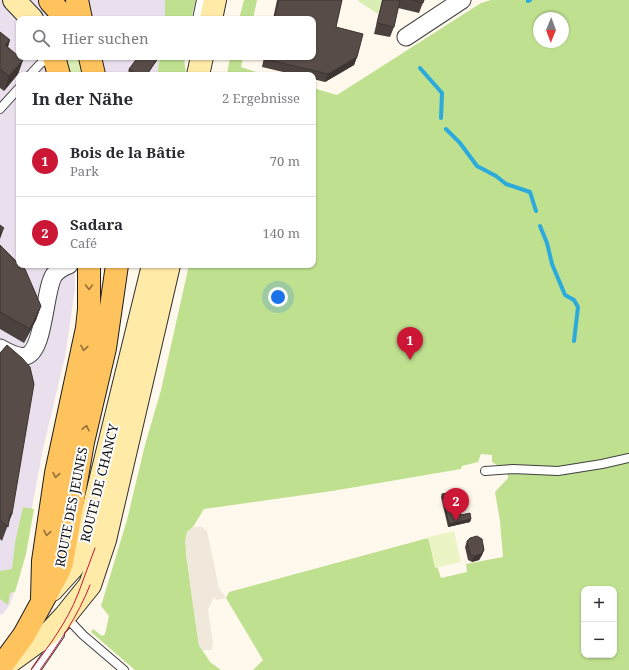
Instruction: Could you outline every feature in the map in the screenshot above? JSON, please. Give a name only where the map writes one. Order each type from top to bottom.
[{"type":"main road","points":[[14,0],[29,16]]},
{"type":"main road","points":[[77,0],[80,16]]},
{"type":"main road","points":[[212,16],[215,0]]},
{"type":"main road","points":[[227,16],[231,0]]},
{"type":"main road","points":[[50,5],[63,16]]},
{"type":"main road","points":[[55,60],[58,72]]},
{"type":"main road","points":[[91,60],[93,72]]},
{"type":"main road","name":"ROUTE DES JEUNES","points":[[42,600],[43,561],[56,473],[81,362],[87,328],[89,309],[89,268]]},
{"type":"main road","name":"ROUTE DES JEUNES","points":[[42,600],[62,563],[83,442],[105,348],[117,268]]},
{"type":"main road","name":"ROUTE DE CHANCY","points":[[42,600],[72,568],[84,547],[152,268]]},
{"type":"main road","points":[[0,668],[45,632],[67,618],[86,590],[105,540],[168,268]]},
{"type":"main road","points":[[42,600],[67,618]]},
{"type":"main road","points":[[42,600],[45,632]]},
{"type":"street","points":[[406,37],[462,0]]},
{"type":"street","points":[[0,348],[14,355],[25,356],[30,354],[38,338],[52,279],[60,268]]},
{"type":"lane","points":[[198,16],[201,0]]},
{"type":"lane","points":[[220,16],[223,0]]},
{"type":"lane","points":[[33,72],[46,60]]},
{"type":"lane","points":[[0,109],[16,91]]},
{"type":"lane","points":[[86,590],[160,268]]},
{"type":"lane","points":[[485,471],[513,469],[558,471],[629,458]]},
{"type":"lane","points":[[67,618],[83,635],[124,670]]},
{"type":"lane","points":[[36,670],[45,632]]},
{"type":"shaded area","points":[[0,0],[165,0],[165,16],[16,16],[16,60],[160,60],[158,72],[16,72],[16,268],[75,268],[75,289],[65,357],[43,449],[18,582],[9,606],[2,615],[0,614]]},
{"type":"shaded area","points":[[193,527],[202,527],[207,531],[219,588],[226,598],[217,600],[214,597],[208,610],[213,643],[212,650],[202,650],[199,646],[185,541],[187,532]]},
{"type":"green space","points":[[165,0],[196,0],[192,16],[165,16]]},
{"type":"green space","points":[[244,0],[257,0],[254,16],[240,16]]},
{"type":"green space","points":[[382,0],[378,14],[358,1]]},
{"type":"green space","points":[[491,0],[629,0],[629,670],[253,670],[263,660],[226,598],[229,592],[428,538],[441,578],[467,572],[466,564],[503,557],[500,521],[495,492],[508,478],[507,466],[500,467],[492,462],[492,455],[481,454],[478,462],[462,466],[461,469],[332,491],[204,509],[193,527],[187,532],[186,554],[199,645],[210,662],[221,670],[135,670],[91,632],[93,629],[102,636],[105,634],[109,616],[101,606],[127,520],[145,445],[161,390],[188,268],[316,268],[316,89],[337,95],[481,3]]},
{"type":"green space","points":[[68,60],[79,60],[82,72],[70,72]]},
{"type":"green space","points":[[160,60],[184,60],[186,72],[158,72]]},
{"type":"green space","points":[[230,60],[242,60],[241,67],[256,72],[228,72]]},
{"type":"green space","points":[[23,507],[34,509],[26,554],[15,592],[10,593],[8,605],[0,599],[0,571],[12,569],[15,543]]},
{"type":"green space","points":[[454,531],[461,562],[435,568],[428,537]]},
{"type":"pier","points":[[3,614],[65,658],[56,670],[0,670],[0,619]]},
{"type":"building","points":[[279,0],[342,0],[336,27],[363,34],[357,57],[328,74],[269,60],[316,60],[316,16],[275,16]]},
{"type":"building","points":[[383,0],[400,0],[394,27],[377,23]]},
{"type":"building","points":[[412,0],[424,0],[423,3]]},
{"type":"building","points":[[0,32],[10,40],[5,45],[16,54],[16,60],[23,60],[9,76],[0,69]]},
{"type":"building","points":[[136,60],[157,60],[148,72],[134,72],[129,69]]},
{"type":"building","points":[[0,225],[4,228],[0,233]]},
{"type":"building","points":[[0,245],[16,261],[16,268],[25,269],[41,306],[30,329],[0,312]]},
{"type":"building","points":[[7,345],[30,367],[34,384],[12,514],[10,514],[8,527],[0,520],[0,353]]},
{"type":"building","points":[[456,491],[461,515],[470,513],[471,519],[449,524],[442,494]]},
{"type":"building","points":[[477,536],[482,539],[484,550],[481,554],[474,556],[470,554],[467,541],[470,538]]},
{"type":"waterway","points":[[420,68],[442,93],[441,118]]},
{"type":"waterway","points":[[446,129],[460,143],[477,166],[496,176],[506,184],[530,192],[536,211]]},
{"type":"waterway","points":[[540,226],[547,243],[552,264],[565,295],[574,300],[578,307],[574,341]]},
{"type":"tram line","points":[[31,670],[51,643],[69,614],[95,548]]},
{"type":"tram line","points":[[40,670],[74,618],[90,585]]},
{"type":"place","name":"Bois de la Bâtie","points":[[410,360]]},
{"type":"place","name":"Sadara","points":[[456,521]]}]
